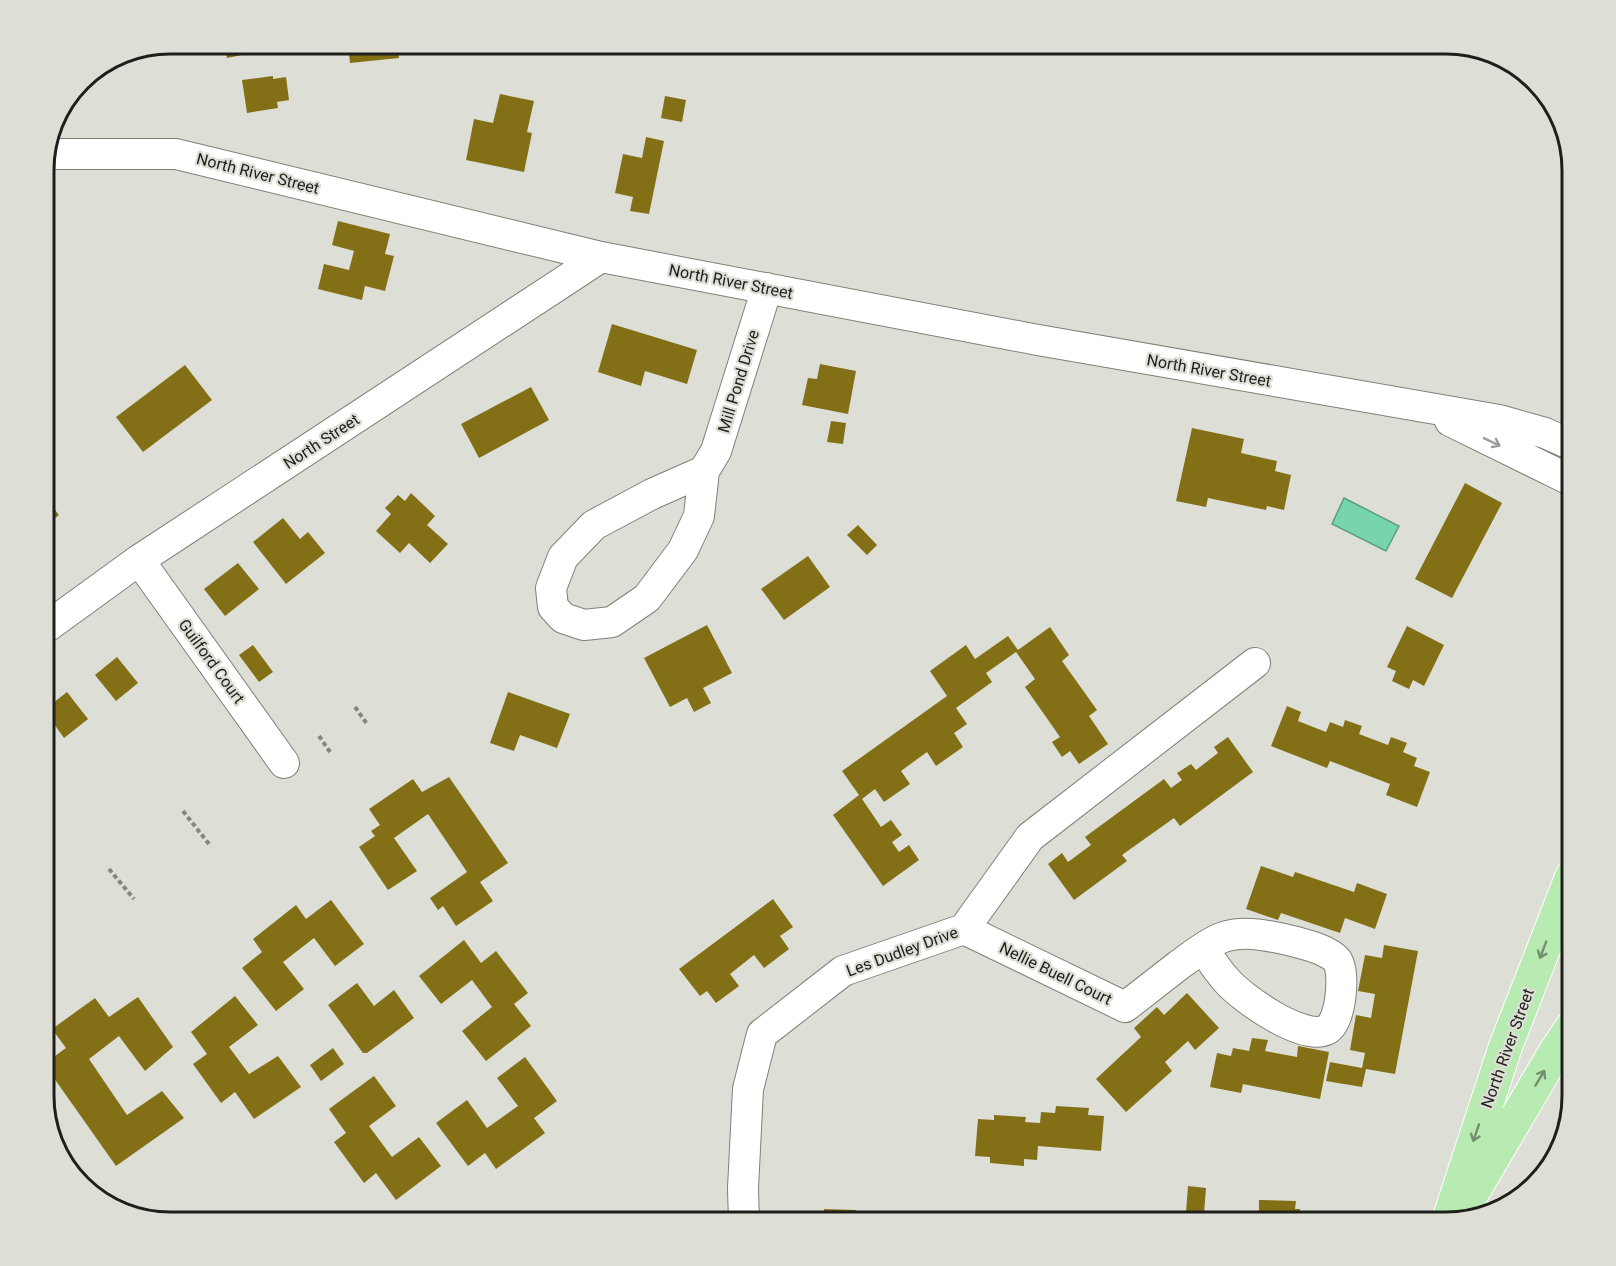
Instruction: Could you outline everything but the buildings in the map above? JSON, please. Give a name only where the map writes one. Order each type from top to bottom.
[{"type":"main road","name":"North River Street","points":[[1451,1212],[1505,1048],[1562,902]]},
{"type":"main road","name":"North River Street","points":[[1463,1211],[1562,1041]]},
{"type":"street","name":"North River Street","points":[[55,154],[176,154],[602,257],[1038,340],[1520,425],[1562,441]]},
{"type":"street","name":"North Street","points":[[54,622],[139,560],[602,257]]},
{"type":"street","name":"Mill Pond Drive","points":[[704,471],[652,494],[594,525],[562,557],[551,588],[554,607],[563,618],[584,625],[612,622],[647,598],[683,550],[699,516],[704,471],[716,451],[767,288]]},
{"type":"street","name":"North River Street","points":[[1420,407],[1562,477]]},
{"type":"street","name":"Guilford Court","points":[[139,560],[284,763]]},
{"type":"street","name":"Les Dudley Drive","points":[[744,1212],[748,1089],[762,1034],[843,971],[964,929],[1030,837],[1255,663]]},
{"type":"street","name":"Nellie Buell Court","points":[[964,929],[1125,1007],[1203,948]]},
{"type":"path","points":[[355,707],[367,724]]},
{"type":"path","points":[[319,735],[330,752]]},
{"type":"path","points":[[183,811],[208,844]]},
{"type":"path","points":[[109,868],[134,898]]},
{"type":"shaded area","points":[[1344,498],[1399,526],[1386,551],[1332,524]]}]
